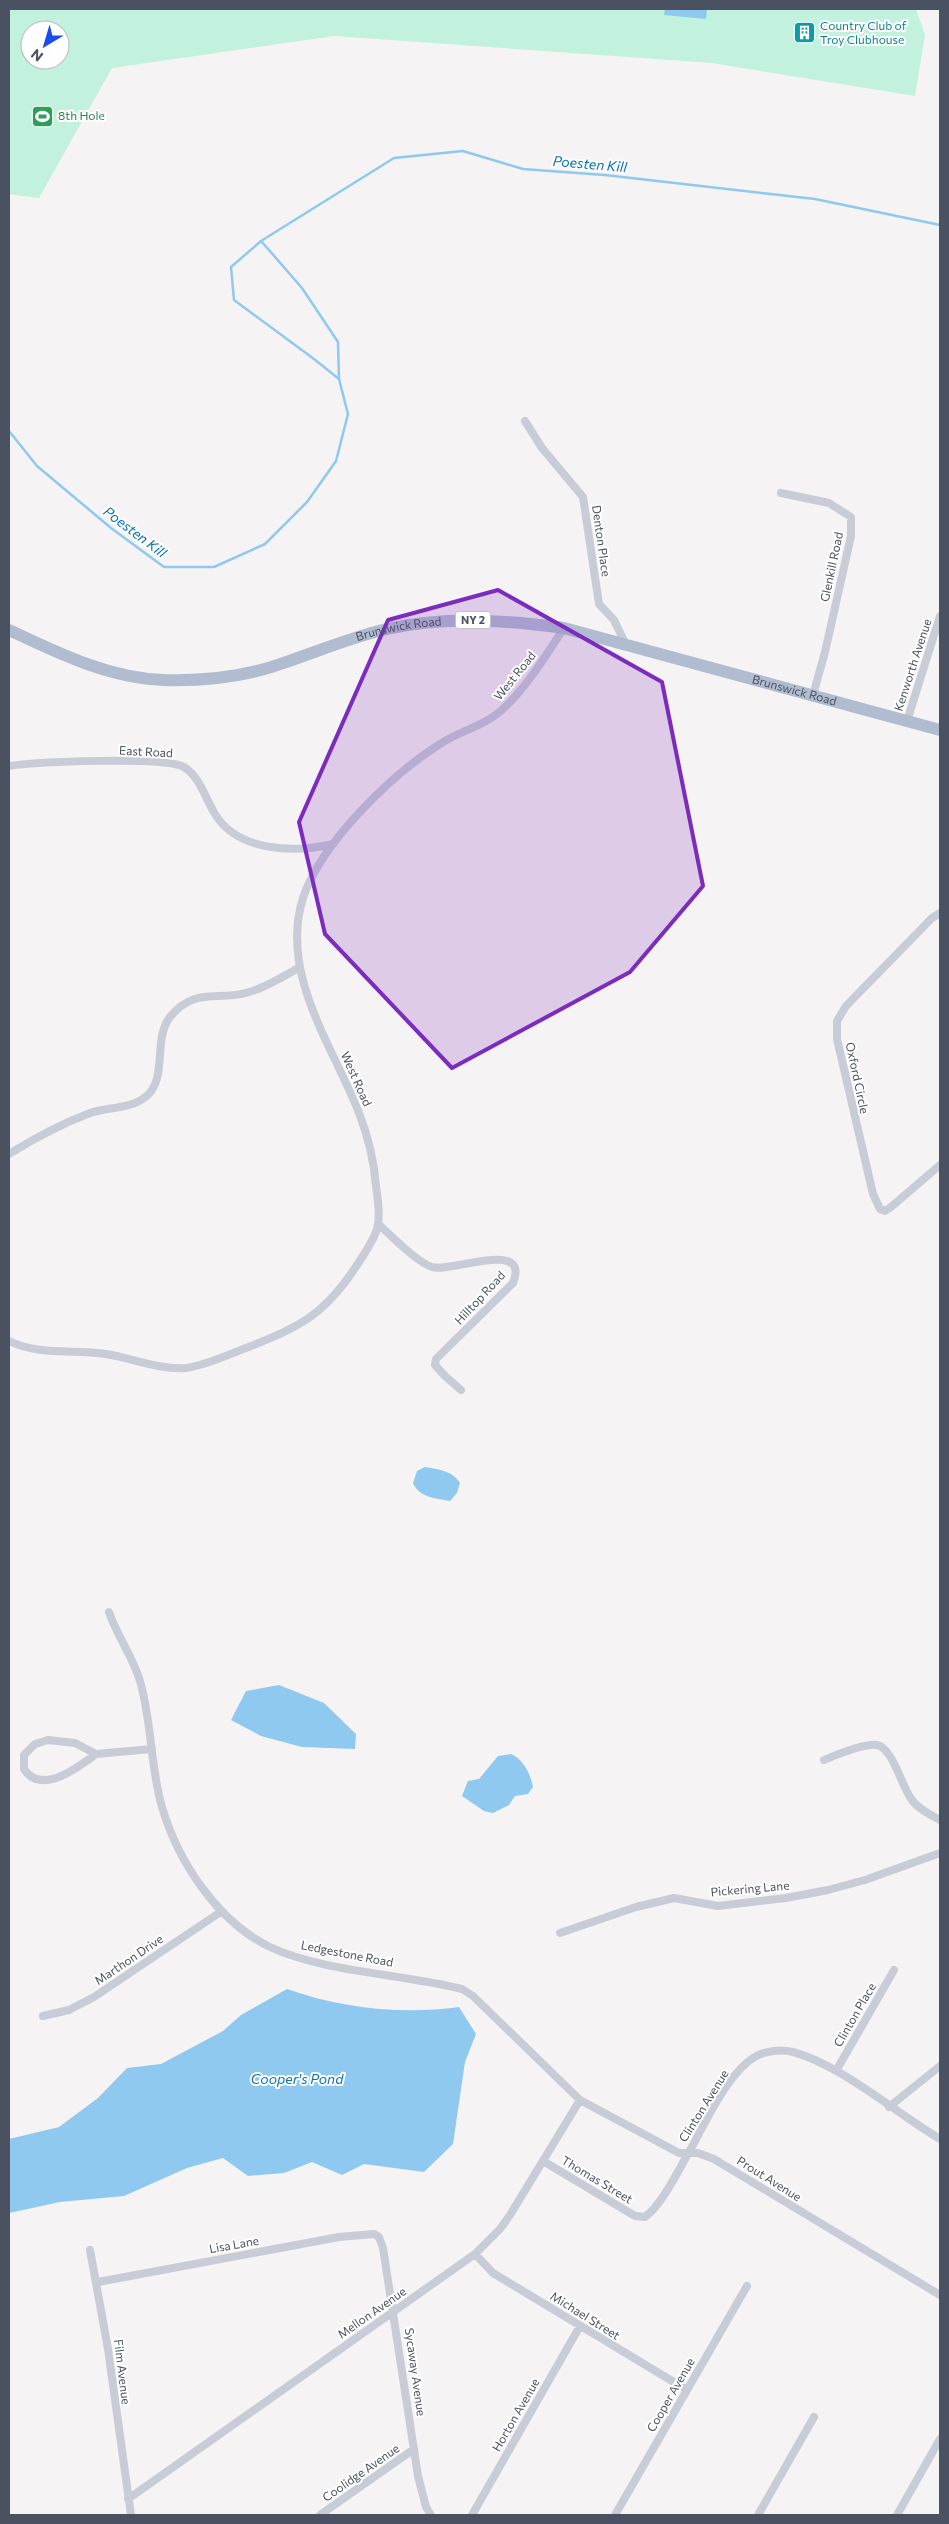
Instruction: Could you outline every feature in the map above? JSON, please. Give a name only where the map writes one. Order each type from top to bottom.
[{"type":"main road","name":"Brunswick Road","points":[[9,630],[59,654],[101,669],[161,680],[200,680],[233,676],[268,668],[353,638],[387,629],[432,622],[479,620],[519,622],[564,628],[940,730]]},
{"type":"street","name":"Denton Place","points":[[525,421],[542,448],[583,497],[600,604],[614,620],[626,645]]},
{"type":"street","name":"Glenkill Road","points":[[781,493],[829,504],[851,517],[851,536],[826,652],[813,695]]},
{"type":"street","name":"Kenworth Avenue","points":[[906,721],[940,616]]},
{"type":"street","name":"West Road","points":[[9,1341],[35,1350],[93,1352],[164,1367],[183,1368],[202,1365],[278,1336],[307,1321],[341,1289],[375,1234],[378,1224],[374,1169],[368,1140],[356,1107],[308,1000],[300,967],[298,944],[302,900],[314,872],[333,844],[365,808],[413,763],[441,742],[485,723],[505,707],[537,668],[564,628]]},
{"type":"street","name":"East Road","points":[[9,766],[87,761],[176,764],[194,775],[219,820],[246,841],[296,848],[333,844]]},
{"type":"street","name":"Oxford Circle","points":[[940,913],[932,918],[846,1006],[838,1021],[837,1039],[870,1184],[880,1209],[885,1211],[891,1207],[940,1165]]},
{"type":"street","points":[[9,1154],[65,1122],[93,1112],[137,1103],[147,1096],[153,1088],[158,1070],[163,1029],[170,1018],[185,1002],[194,998],[240,995],[252,992],[300,967]]},
{"type":"street","name":"Hilltop Road","points":[[378,1224],[424,1263],[434,1268],[500,1259],[508,1260],[514,1265],[516,1275],[513,1283],[436,1359],[436,1364],[444,1376],[461,1390]]},
{"type":"street","name":"Ledgestone Road","points":[[109,1612],[116,1631],[140,1679],[147,1711],[161,1806],[173,1839],[199,1884],[222,1911],[256,1939],[284,1952],[325,1964],[462,1989],[473,1996],[580,2100]]},
{"type":"street","points":[[96,1754],[76,1743],[48,1740],[35,1744],[28,1750],[24,1755],[23,1764],[31,1777],[44,1780],[63,1775],[96,1754],[152,1749]]},
{"type":"street","points":[[824,1760],[864,1747],[876,1745],[882,1748],[889,1756],[912,1801],[940,1820]]},
{"type":"street","name":"Pickering Lane","points":[[560,1933],[636,1907],[674,1898],[718,1906],[786,1898],[828,1890],[865,1880],[940,1853]]},
{"type":"street","name":"Marthon Drive","points":[[43,2016],[69,2010],[94,1997],[222,1911]]},
{"type":"street","name":"Clinton Place","points":[[836,2071],[894,1970]]},
{"type":"street","name":"Clinton Avenue","points":[[640,2218],[648,2215],[662,2196],[713,2108],[737,2074],[752,2058],[769,2052],[791,2052],[836,2071],[940,2139]]},
{"type":"street","points":[[889,2107],[940,2066]]},
{"type":"street","name":"Prout Avenue","points":[[580,2100],[679,2153],[698,2153],[714,2159],[940,2295]]},
{"type":"street","name":"Mellon Avenue","points":[[128,2499],[475,2254],[500,2229],[580,2100]]},
{"type":"street","name":"Thomas Street","points":[[543,2161],[640,2218]]},
{"type":"street","name":"Lisa Lane","points":[[98,2282],[339,2237],[374,2234]]},
{"type":"street","name":"Sycaway Avenue","points":[[374,2234],[379,2237],[383,2248],[420,2484],[426,2507],[431,2515]]},
{"type":"street","name":"Film Avenue","points":[[90,2250],[98,2282],[128,2499]]},
{"type":"street","name":"Michael Street","points":[[475,2254],[493,2273],[687,2390]]},
{"type":"street","name":"Cooper Avenue","points":[[615,2515],[747,2286]]},
{"type":"street","name":"Horton Avenue","points":[[472,2515],[580,2326]]},
{"type":"street","points":[[758,2515],[814,2417]]},
{"type":"street","points":[[897,2515],[938,2449],[940,2439]]},
{"type":"street","name":"Coolidge Avenue","points":[[320,2515],[414,2448]]},
{"type":"street","points":[[128,2499],[131,2515]]},
{"type":"highlighted area","points":[[498,590],[662,682],[703,886],[630,972],[452,1068],[325,934],[299,822],[388,620]]},
{"type":"green space","points":[[9,9],[916,9],[925,35],[915,96],[712,63],[334,36],[112,68],[39,198],[9,194]]},
{"type":"water","points":[[665,9],[707,9],[706,19],[664,15]]},
{"type":"water","points":[[425,1467],[449,1473],[460,1483],[457,1493],[450,1501],[428,1496],[416,1488],[413,1483],[417,1471]]},
{"type":"water","points":[[279,1685],[324,1703],[356,1734],[355,1749],[302,1747],[261,1736],[231,1720],[246,1691]]},
{"type":"water","points":[[511,1754],[523,1763],[528,1772],[533,1787],[528,1794],[515,1796],[509,1805],[493,1813],[484,1811],[462,1796],[468,1781],[479,1779],[498,1756]]},
{"type":"water","name":"Cooper's Pond","points":[[287,1989],[328,2001],[372,2008],[416,2010],[459,2007],[476,2034],[465,2062],[453,2144],[424,2172],[364,2164],[342,2175],[312,2162],[284,2173],[248,2176],[223,2158],[187,2168],[124,2196],[60,2202],[9,2213],[9,2139],[59,2127],[98,2098],[127,2068],[161,2064],[223,2031],[241,2015]]},
{"type":"waterway","name":"Poesten Kill","points":[[9,431],[37,466],[111,528],[164,567],[214,567],[265,544],[307,502],[336,461],[348,414],[339,379],[234,300],[231,267],[261,241],[394,158],[463,151],[523,169],[605,175],[815,199],[940,225]]},
{"type":"waterway","name":"Poesten Kill","points":[[262,242],[302,288],[338,342],[339,379]]},
{"type":"place","name":"Country Club of Troy Clubhouse","points":[[804,33]]},
{"type":"place","name":"8th Hole","points":[[42,116]]}]
